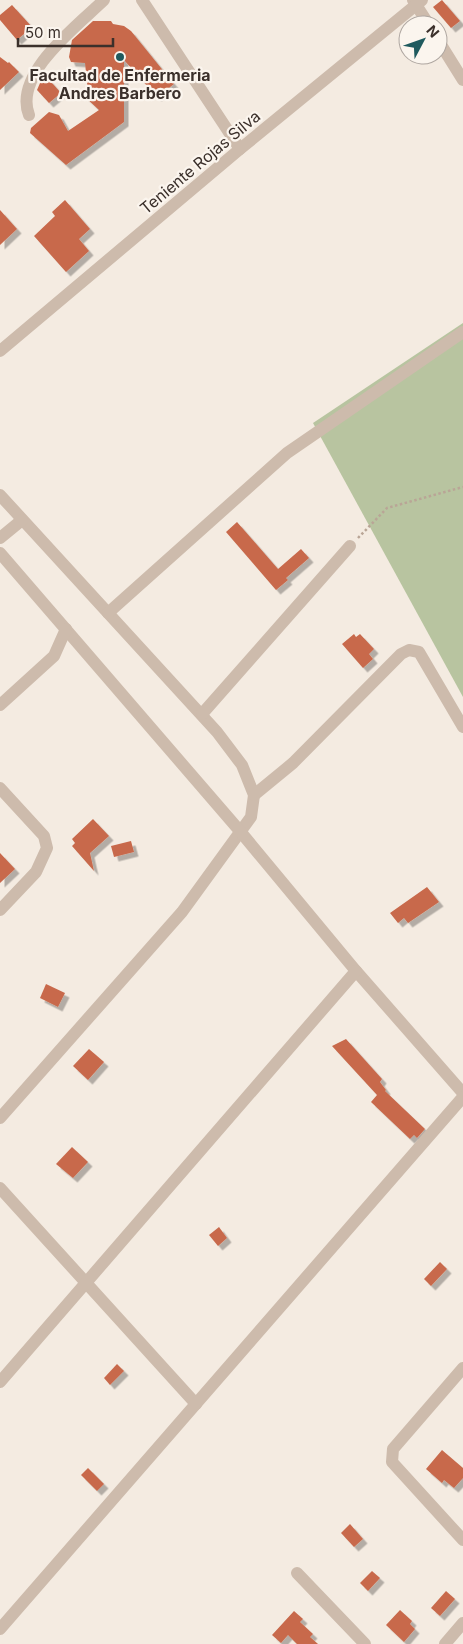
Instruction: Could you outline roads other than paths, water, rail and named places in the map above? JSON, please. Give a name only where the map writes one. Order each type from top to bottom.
[{"type":"street","points":[[29,115],[25,105],[26,94],[41,65],[55,48],[104,0]]},
{"type":"street","points":[[142,0],[240,149]]},
{"type":"street","points":[[417,2],[424,15]]},
{"type":"street","name":"Teniente Rojas Silva","points":[[0,351],[417,2]]},
{"type":"street","points":[[448,56],[463,80]]},
{"type":"street","points":[[108,613],[287,453],[463,332]]},
{"type":"street","points":[[0,495],[202,714],[242,765],[254,796],[251,817],[239,830],[182,912],[0,1118]]},
{"type":"street","points":[[0,538],[22,520]]},
{"type":"street","points":[[202,714],[350,546]]},
{"type":"street","points":[[0,554],[239,830],[356,971],[463,1093]]},
{"type":"street","points":[[0,704],[54,656],[66,629]]},
{"type":"street","points":[[254,796],[293,763],[401,654],[409,650],[419,652],[463,727]]},
{"type":"street","points":[[0,788],[44,836],[47,848],[36,872],[0,910]]},
{"type":"street","points":[[0,1382],[356,971]]},
{"type":"street","points":[[0,1629],[463,1097]]},
{"type":"street","points":[[0,1188],[196,1404]]},
{"type":"street","points":[[463,1368],[393,1449],[392,1462],[463,1540]]},
{"type":"street","points":[[297,1573],[365,1644]]},
{"type":"street","points":[[445,1644],[463,1623]]},
{"type":"place","name":"Facultad de Enfermeria Andres Barbero","points":[[120,57]]}]
